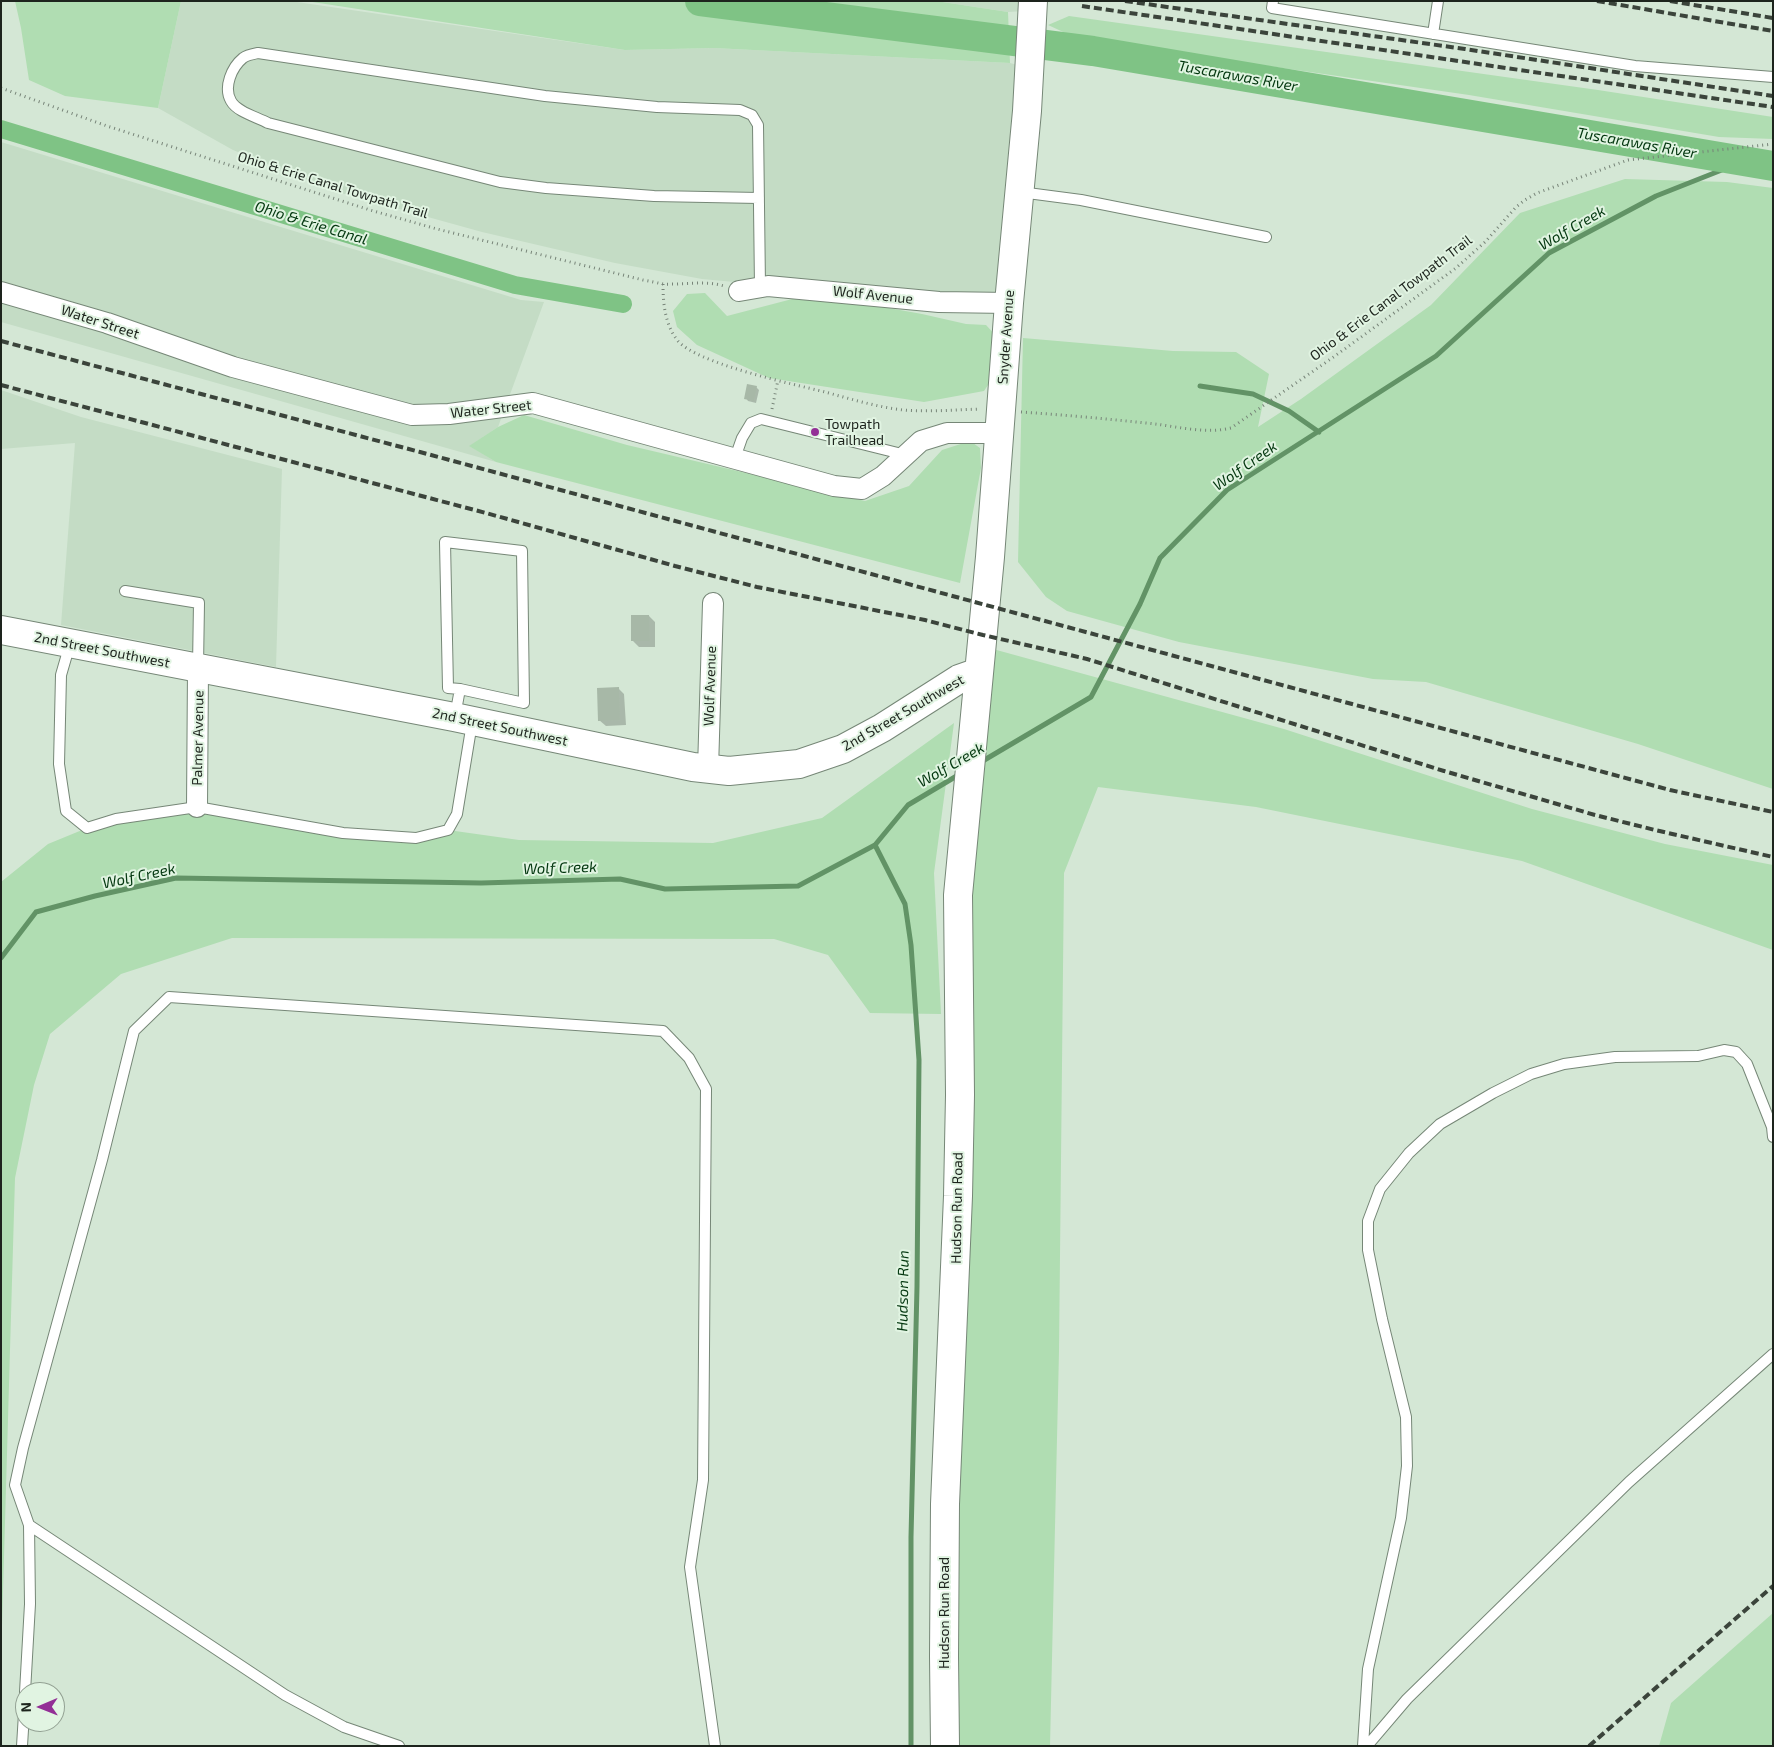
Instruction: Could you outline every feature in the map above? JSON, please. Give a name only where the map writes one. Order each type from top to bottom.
[{"type":"main road","name":"Snyder Avenue","points":[[979,672],[1026,111],[1033,1]]},
{"type":"main road","name":"2nd Street Southwest","points":[[1,630],[463,719],[693,767],[729,771],[799,764],[843,749],[882,728],[958,679],[979,672]]},
{"type":"main road","name":"Hudson Run Road","points":[[945,1746],[945,1504],[958,1196],[960,1095],[958,895],[979,672]]},
{"type":"street","name":"Wolf Avenue","points":[[739,291],[768,286],[939,302],[1009,303]]},
{"type":"street","name":"Water Street","points":[[1,292],[108,323],[233,367],[412,414],[448,414],[533,403],[834,486],[862,489],[883,476],[921,441],[947,433],[999,433]]},
{"type":"street","name":"Wolf Avenue","points":[[708,768],[713,603]]},
{"type":"street","name":"Palmer Avenue","points":[[197,807],[198,669]]},
{"type":"lane","points":[[1273,1],[1272,8],[1635,66],[1773,77]]},
{"type":"lane","points":[[1433,34],[1438,1]]},
{"type":"lane","points":[[759,198],[654,196],[546,188],[500,182],[268,123],[242,110],[231,101],[227,89],[233,68],[244,57],[258,52],[545,96],[657,107],[740,110],[752,115],[758,125],[759,198],[760,287]]},
{"type":"lane","points":[[1019,192],[1080,200],[1266,237]]},
{"type":"lane","points":[[735,458],[742,438],[751,422],[761,419],[906,455]]},
{"type":"lane","points":[[445,542],[522,551],[524,703],[460,690],[448,688],[445,542]]},
{"type":"lane","points":[[124,591],[199,603],[198,669]]},
{"type":"lane","points":[[70,643],[61,675],[59,764],[66,810],[87,828],[116,819],[197,807],[343,833],[416,838],[448,830],[457,814],[463,719],[460,690]]},
{"type":"lane","points":[[26,1682],[30,1604],[29,1525],[15,1485],[23,1448],[102,1160],[134,1031],[169,997],[663,1031],[689,1058],[706,1089],[703,1480],[690,1567],[715,1746]]},
{"type":"lane","points":[[1363,1746],[1368,1669],[1401,1518],[1407,1466],[1406,1417],[1382,1319],[1368,1250],[1368,1221],[1380,1189],[1409,1153],[1440,1124],[1493,1093],[1531,1074],[1564,1064],[1590,1060],[1615,1057],[1698,1056],[1724,1050],[1736,1052],[1747,1064],[1772,1127],[1773,1137]]},
{"type":"lane","points":[[1367,1746],[1407,1699],[1622,1488],[1773,1354]]},
{"type":"lane","points":[[29,1525],[285,1695],[344,1727],[399,1746]]},
{"type":"lane","points":[[22,1746],[23,1732]]},
{"type":"path","name":"Ohio & Erie Canal Towpath Trail","points":[[1,88],[106,126],[370,210],[436,229],[663,284],[718,284],[739,291]]},
{"type":"path","name":"Ohio & Erie Canal Towpath Trail","points":[[1015,411],[1190,429],[1222,431],[1231,428],[1456,268],[1485,242],[1501,223],[1525,200],[1550,188],[1628,160],[1773,144]]},
{"type":"path","points":[[663,284],[663,302],[666,318],[672,332],[679,342],[690,351],[706,358],[778,380],[885,407],[903,410],[935,411],[989,408]]},
{"type":"path","points":[[774,423],[771,406],[778,380]]},
{"type":"shaded area","points":[[181,1],[290,1],[625,50],[714,48],[1010,63],[1029,68],[1009,303],[702,279],[615,263],[482,232],[334,191],[233,150],[158,108]]},
{"type":"shaded area","points":[[936,1],[1041,1],[1041,10],[1008,12]]},
{"type":"shaded area","points":[[1,142],[521,300],[544,302],[498,427],[470,446],[496,462],[1,322]]},
{"type":"shaded area","points":[[1,390],[81,417],[282,469],[276,667],[61,625],[75,443],[1,449]]},
{"type":"green space","points":[[15,1],[181,1],[158,108],[65,96],[29,80]]},
{"type":"green space","points":[[306,1],[936,1],[1008,12],[1010,63],[714,48],[625,50]]},
{"type":"green space","points":[[1069,16],[1598,90],[1773,117],[1773,139],[1719,137],[1469,95],[1072,36],[1048,25]]},
{"type":"green space","points":[[1625,179],[1727,182],[1773,188],[1773,789],[1638,744],[1426,682],[1373,679],[1179,642],[1067,611],[1046,597],[1018,562],[1023,338],[1173,351],[1236,352],[1269,374],[1258,427],[1301,399],[1431,305],[1520,213]]},
{"type":"green space","points":[[705,293],[727,316],[796,298],[850,301],[966,324],[986,325],[999,339],[988,385],[984,391],[924,402],[769,378],[697,345],[677,327],[673,311],[687,294]]},
{"type":"green space","points":[[524,415],[627,445],[865,501],[909,486],[942,450],[970,441],[980,448],[981,468],[960,583],[496,462],[469,446],[498,427]]},
{"type":"green space","points":[[982,646],[1284,729],[1532,809],[1665,844],[1773,865],[1773,950],[1522,861],[1256,807],[1098,787],[1064,873],[1059,1351],[1050,1746],[945,1746],[945,1504]]},
{"type":"green space","points":[[954,723],[934,873],[941,1014],[870,1013],[828,955],[774,939],[232,938],[121,974],[50,1034],[34,1085],[15,1178],[1,1660],[1,882],[48,844],[87,828],[197,807],[399,838],[448,830],[519,840],[713,843],[822,818]]},
{"type":"green space","points":[[1773,1613],[1773,1746],[1659,1746],[1671,1703]]},
{"type":"building","points":[[747,384],[757,386],[754,401],[744,399]]},
{"type":"building","points":[[631,615],[649,615],[650,641],[631,641]]},
{"type":"building","points":[[619,687],[620,720],[598,721],[597,688]]},
{"type":"waterway","name":"Tuscarawas River","points":[[700,1],[1093,51],[1773,166]]},
{"type":"waterway","name":"Ohio & Erie Canal","points":[[1,129],[515,285],[623,304]]},
{"type":"waterway","name":"Wolf Creek","points":[[981,762],[1091,697],[1140,604],[1160,558],[1227,490],[1436,356],[1549,253],[1656,196],[1742,162]]},
{"type":"waterway","points":[[1200,386],[1253,394],[1289,411],[1319,432]]},
{"type":"waterway","name":"Wolf Creek","points":[[1,958],[36,912],[95,896],[176,878],[481,883],[620,879],[665,889],[798,886],[875,845],[908,805],[960,774]]},
{"type":"waterway","name":"Hudson Run","points":[[875,845],[905,904],[911,945],[919,1060],[917,1287],[911,1537],[911,1746]]},
{"type":"railway","points":[[1125,1],[1465,49],[1773,96]]},
{"type":"railway","points":[[1597,1],[1773,31]]},
{"type":"railway","points":[[1670,1],[1773,18]]},
{"type":"railway","points":[[1082,6],[1773,107]]},
{"type":"railway","points":[[1,341],[420,452],[1670,790],[1773,812]]},
{"type":"railway","points":[[1,385],[486,513],[757,587],[925,620],[1087,659],[1444,771],[1595,815],[1773,857]]},
{"type":"railway","points":[[1589,1746],[1773,1586]]},
{"type":"place","name":"Towpath Trailhead","points":[[815,432]]}]
